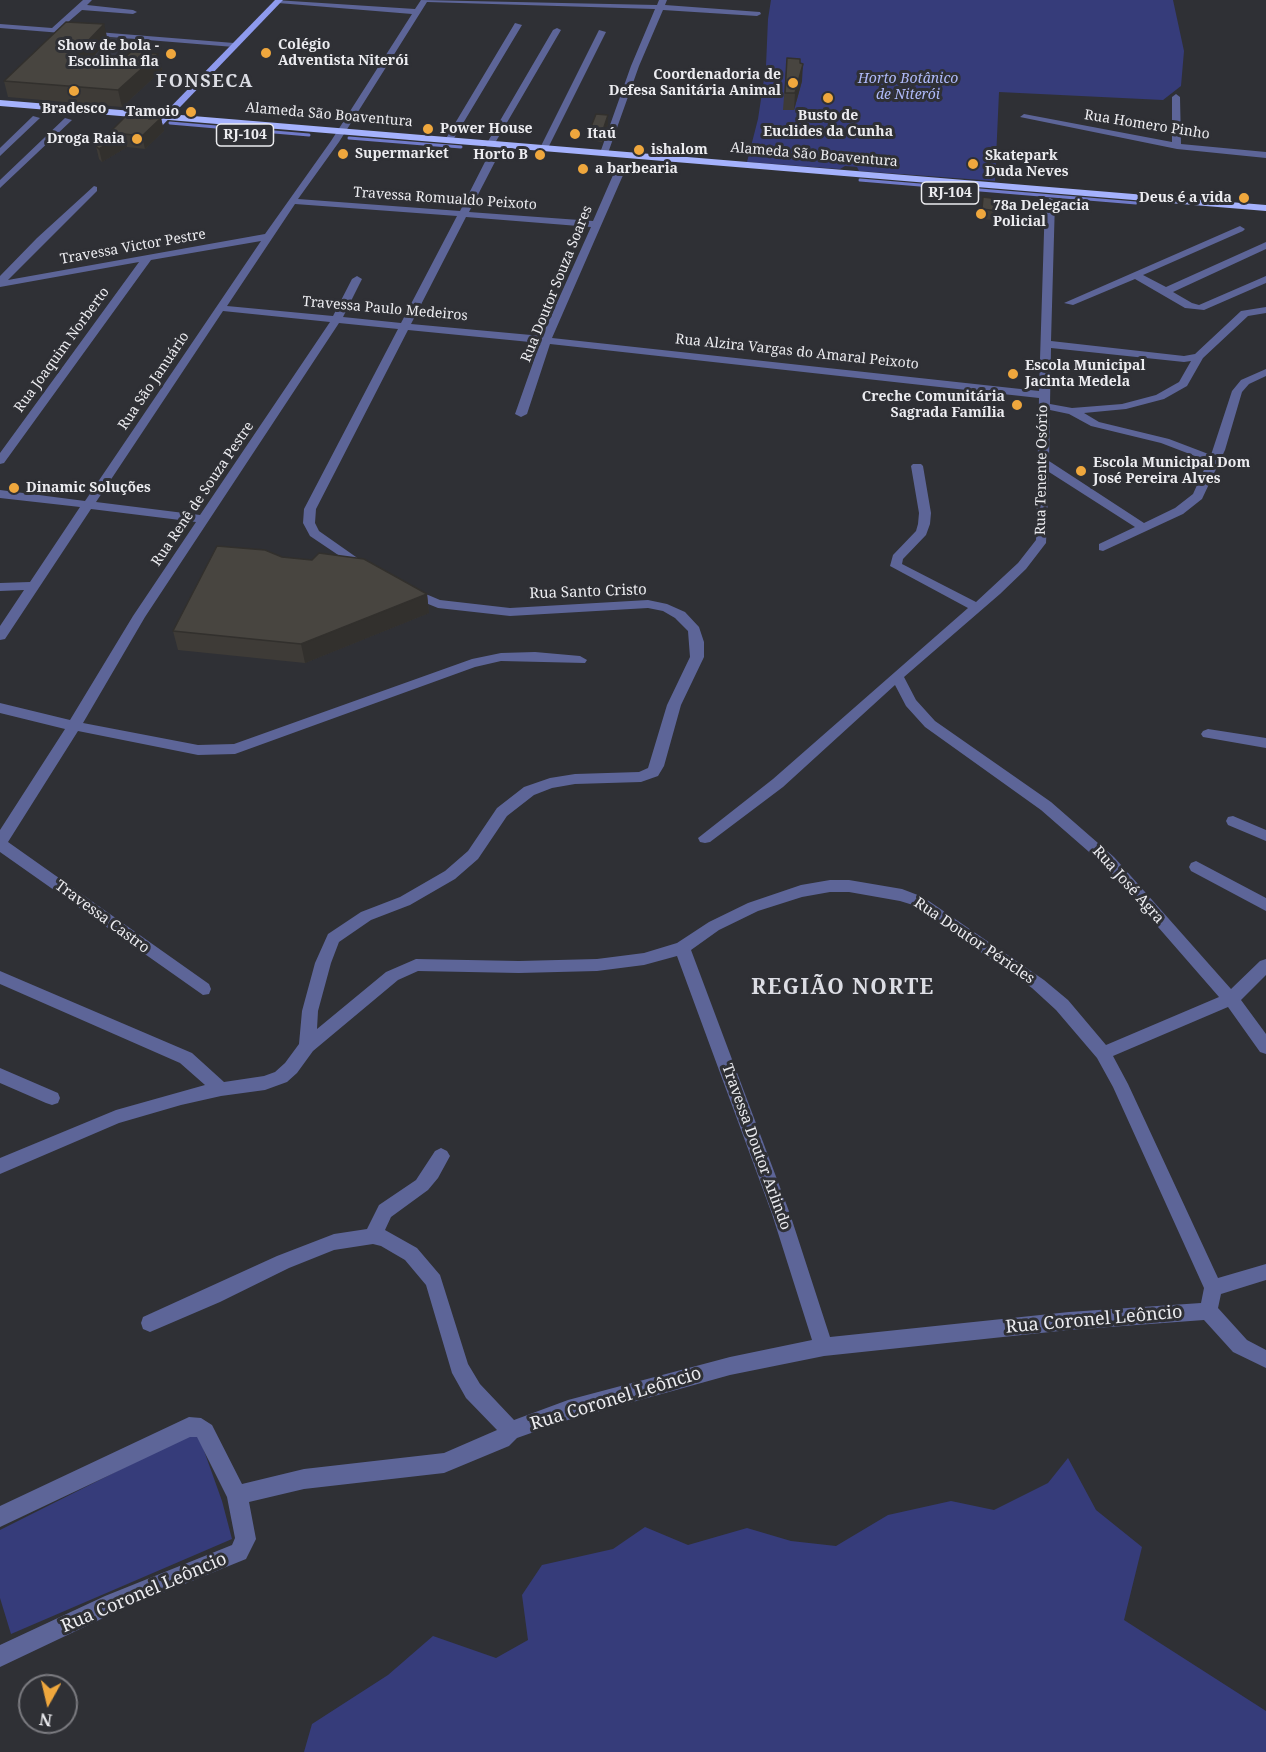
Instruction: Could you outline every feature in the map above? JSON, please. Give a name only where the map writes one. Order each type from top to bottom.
[{"type":"highway","name":"Alameda São Boaventura","points":[[0,103],[1266,208]]},
{"type":"highway","name":"Alameda São Boaventura","points":[[18,116],[1266,219]]},
{"type":"main road","points":[[155,128],[278,0]]},
{"type":"street","points":[[54,30],[88,0]]},
{"type":"street","points":[[278,0],[418,12]]},
{"type":"street","points":[[425,0],[661,4],[757,14]]},
{"type":"street","name":"Rua São Januário","points":[[0,636],[292,201],[335,142],[425,0]]},
{"type":"street","points":[[729,12],[733,0]]},
{"type":"street","points":[[604,153],[635,66],[661,4]]},
{"type":"street","points":[[80,7],[134,12]]},
{"type":"street","points":[[449,140],[518,25]]},
{"type":"street","points":[[0,26],[234,45]]},
{"type":"street","points":[[491,143],[556,30]]},
{"type":"street","points":[[544,148],[602,32]]},
{"type":"street","points":[[1176,97],[1177,146]]},
{"type":"street","name":"Rua Homero Pinho","points":[[1024,117],[1177,146],[1266,155]]},
{"type":"street","points":[[0,153],[36,118]]},
{"type":"street","points":[[0,185],[68,120]]},
{"type":"street","points":[[378,577],[314,533],[309,523],[310,510],[493,156]]},
{"type":"street","name":"Rua Doutor Souza Soares","points":[[521,414],[546,340],[622,166]]},
{"type":"street","points":[[0,283],[94,189]]},
{"type":"street","name":"Travessa Romualdo Peixoto","points":[[292,201],[596,224]]},
{"type":"street","name":"Rua Tenente Osório","points":[[705,838],[778,783],[976,608],[1022,566],[1042,540],[1042,462],[1050,201]]},
{"type":"street","points":[[1069,303],[1240,229]]},
{"type":"street","name":"Travessa Victor Pestre","points":[[0,283],[270,236]]},
{"type":"street","points":[[1166,291],[1266,245]]},
{"type":"street","name":"Rua Joaquim Norberto","points":[[0,461],[148,257]]},
{"type":"street","points":[[1135,274],[1166,291],[1173,298],[1189,306],[1200,308],[1266,279]]},
{"type":"street","name":"Rua Renê de Souza Pestre","points":[[0,843],[74,726],[139,616],[336,320],[357,279]]},
{"type":"street","name":"Travessa Paulo Medeiros","points":[[221,308],[546,340]]},
{"type":"street","points":[[1072,411],[1122,407],[1160,397],[1183,384],[1199,356],[1245,313],[1266,310]]},
{"type":"street","name":"Rua Alzira Vargas do Amaral Peixoto","points":[[546,340],[1044,400],[1072,411]]},
{"type":"street","points":[[1046,344],[1179,359],[1199,356]]},
{"type":"street","points":[[1103,547],[1190,504],[1198,496],[1215,460],[1237,391],[1245,382],[1266,372]]},
{"type":"street","points":[[1072,411],[1095,424],[1165,441],[1215,460]]},
{"type":"street","points":[[1042,462],[1144,528]]},
{"type":"street","points":[[917,466],[925,513],[924,524],[922,532],[897,558],[896,566],[976,608]]},
{"type":"street","points":[[0,494],[205,519]]},
{"type":"street","points":[[0,587],[33,586]]},
{"type":"street","name":"Rua Santo Cristo","points":[[307,1046],[310,1011],[323,963],[333,938],[366,916],[405,901],[450,875],[472,855],[502,812],[529,792],[550,783],[575,778],[641,777],[653,772],[657,766],[674,705],[697,657],[698,642],[694,630],[680,615],[667,608],[648,604],[500,611],[438,604],[397,587]]},
{"type":"street","points":[[0,708],[74,726],[198,750],[235,749],[472,663],[501,657],[535,656],[580,660]]},
{"type":"street","name":"Rua José Agra","points":[[897,676],[911,703],[930,724],[1046,806],[1093,846],[1231,999],[1266,1047]]},
{"type":"street","points":[[1208,734],[1266,742]]},
{"type":"street","points":[[1233,821],[1266,836]]},
{"type":"street","name":"Travessa Castro","points":[[0,843],[203,989]]},
{"type":"street","points":[[1196,867],[1266,905]]},
{"type":"street","name":"Rua Doutor Péricles","points":[[0,1166],[116,1117],[220,1089],[265,1083],[281,1077],[291,1068],[307,1046],[392,976],[416,965],[519,967],[597,965],[644,959],[682,948],[714,926],[801,891],[849,886],[902,895],[918,901],[1038,984],[1062,1005],[1103,1053],[1120,1084],[1213,1288]]},
{"type":"street","name":"Travessa Doutor Arlindo","points":[[682,948],[781,1214],[824,1347]]},
{"type":"street","points":[[1103,1053],[1231,999],[1266,964]]},
{"type":"street","points":[[0,977],[186,1058],[220,1089]]},
{"type":"street","points":[[0,1076],[52,1098]]},
{"type":"street","points":[[373,1236],[385,1211],[422,1185],[441,1156]]},
{"type":"street","points":[[150,1323],[284,1262],[334,1242],[373,1236],[384,1238],[406,1250],[434,1281],[459,1367],[473,1391],[511,1431]]},
{"type":"street","points":[[1266,1272],[1213,1288],[1208,1311],[1240,1346],[1266,1359]]},
{"type":"street","name":"Rua Coronel Leôncio","points":[[0,1655],[112,1604],[239,1552],[246,1539],[237,1495],[304,1479],[444,1463],[502,1439],[511,1431],[568,1410],[730,1366],[824,1347],[1069,1321],[1208,1311]]},
{"type":"street","points":[[0,1517],[189,1427],[201,1428],[205,1432],[237,1495]]},
{"type":"shaded area","points":[[73,35],[131,38],[99,74],[80,70]]},
{"type":"green space","name":"Horto Botânico de Niterói","points":[[771,0],[1173,0],[1184,51],[1181,86],[1163,100],[999,92],[995,181],[859,171],[857,167],[845,166],[840,169],[747,162],[758,119],[766,66]]},
{"type":"green space","points":[[197,1431],[222,1501],[232,1539],[11,1634],[0,1598],[0,1530]]},
{"type":"green space","points":[[1068,1458],[1096,1510],[1142,1547],[1124,1620],[1266,1711],[1266,1752],[304,1752],[312,1724],[388,1675],[433,1636],[496,1658],[528,1640],[522,1595],[542,1565],[613,1549],[645,1527],[688,1545],[747,1528],[791,1541],[836,1546],[888,1515],[951,1501],[994,1510],[1048,1483]]},
{"type":"building","points":[[66,22],[104,24],[67,63],[115,66],[132,51],[158,54],[118,90],[4,81]]},
{"type":"building","points":[[787,58],[800,59],[800,63],[803,64],[795,93],[785,93]]},
{"type":"building","points":[[596,114],[608,115],[602,133],[589,132]]},
{"type":"building","points":[[127,115],[149,119],[161,118],[142,136],[124,134],[99,149],[96,146]]},
{"type":"building","points":[[983,197],[999,199],[998,211],[982,209]]},
{"type":"building","points":[[217,546],[265,550],[282,557],[312,560],[319,553],[364,559],[427,594],[301,644],[173,631]]},
{"type":"waterway","points":[[170,123],[309,135]]},
{"type":"waterway","points":[[349,138],[461,147]]},
{"type":"waterway","points":[[860,180],[1136,203]]},
{"type":"place","name":"Colégio Adventista Niterói","points":[[266,53]]},
{"type":"place","name":"Show de bola - Escolinha fla","points":[[171,54]]},
{"type":"place","name":"Coordenadoria de Defesa Sanitária Animal","points":[[793,83]]},
{"type":"place","name":"Bradesco","points":[[74,91]]},
{"type":"place","name":"Busto de Euclides da Cunha","points":[[828,98]]},
{"type":"place","name":"Tamoio","points":[[191,112]]},
{"type":"place","name":"Power House","points":[[428,129]]},
{"type":"place","name":"Itaú","points":[[575,134]]},
{"type":"place","name":"Droga Raia","points":[[137,139]]},
{"type":"place","name":"ishalom","points":[[639,150]]},
{"type":"place","name":"Supermarket","points":[[343,154]]},
{"type":"place","name":"Horto B","points":[[540,155]]},
{"type":"place","name":"Skatepark Duda Neves","points":[[973,164]]},
{"type":"place","name":"a barbearia","points":[[583,169]]},
{"type":"place","name":"Deus é a vida","points":[[1244,198]]},
{"type":"place","name":"78a Delegacia Policial","points":[[981,214]]},
{"type":"place","name":"Escola Municipal Jacinta Medela","points":[[1013,374]]},
{"type":"place","name":"Creche Comunitária Sagrada Família","points":[[1017,405]]},
{"type":"place","name":"Escola Municipal Dom José Pereira Alves","points":[[1081,471]]},
{"type":"place","name":"Dinamic Soluções","points":[[14,488]]},
{"type":"district","name":"FONSECA","points":[[205,82]]},
{"type":"district","name":"REGIÃO NORTE","points":[[843,988]]}]
